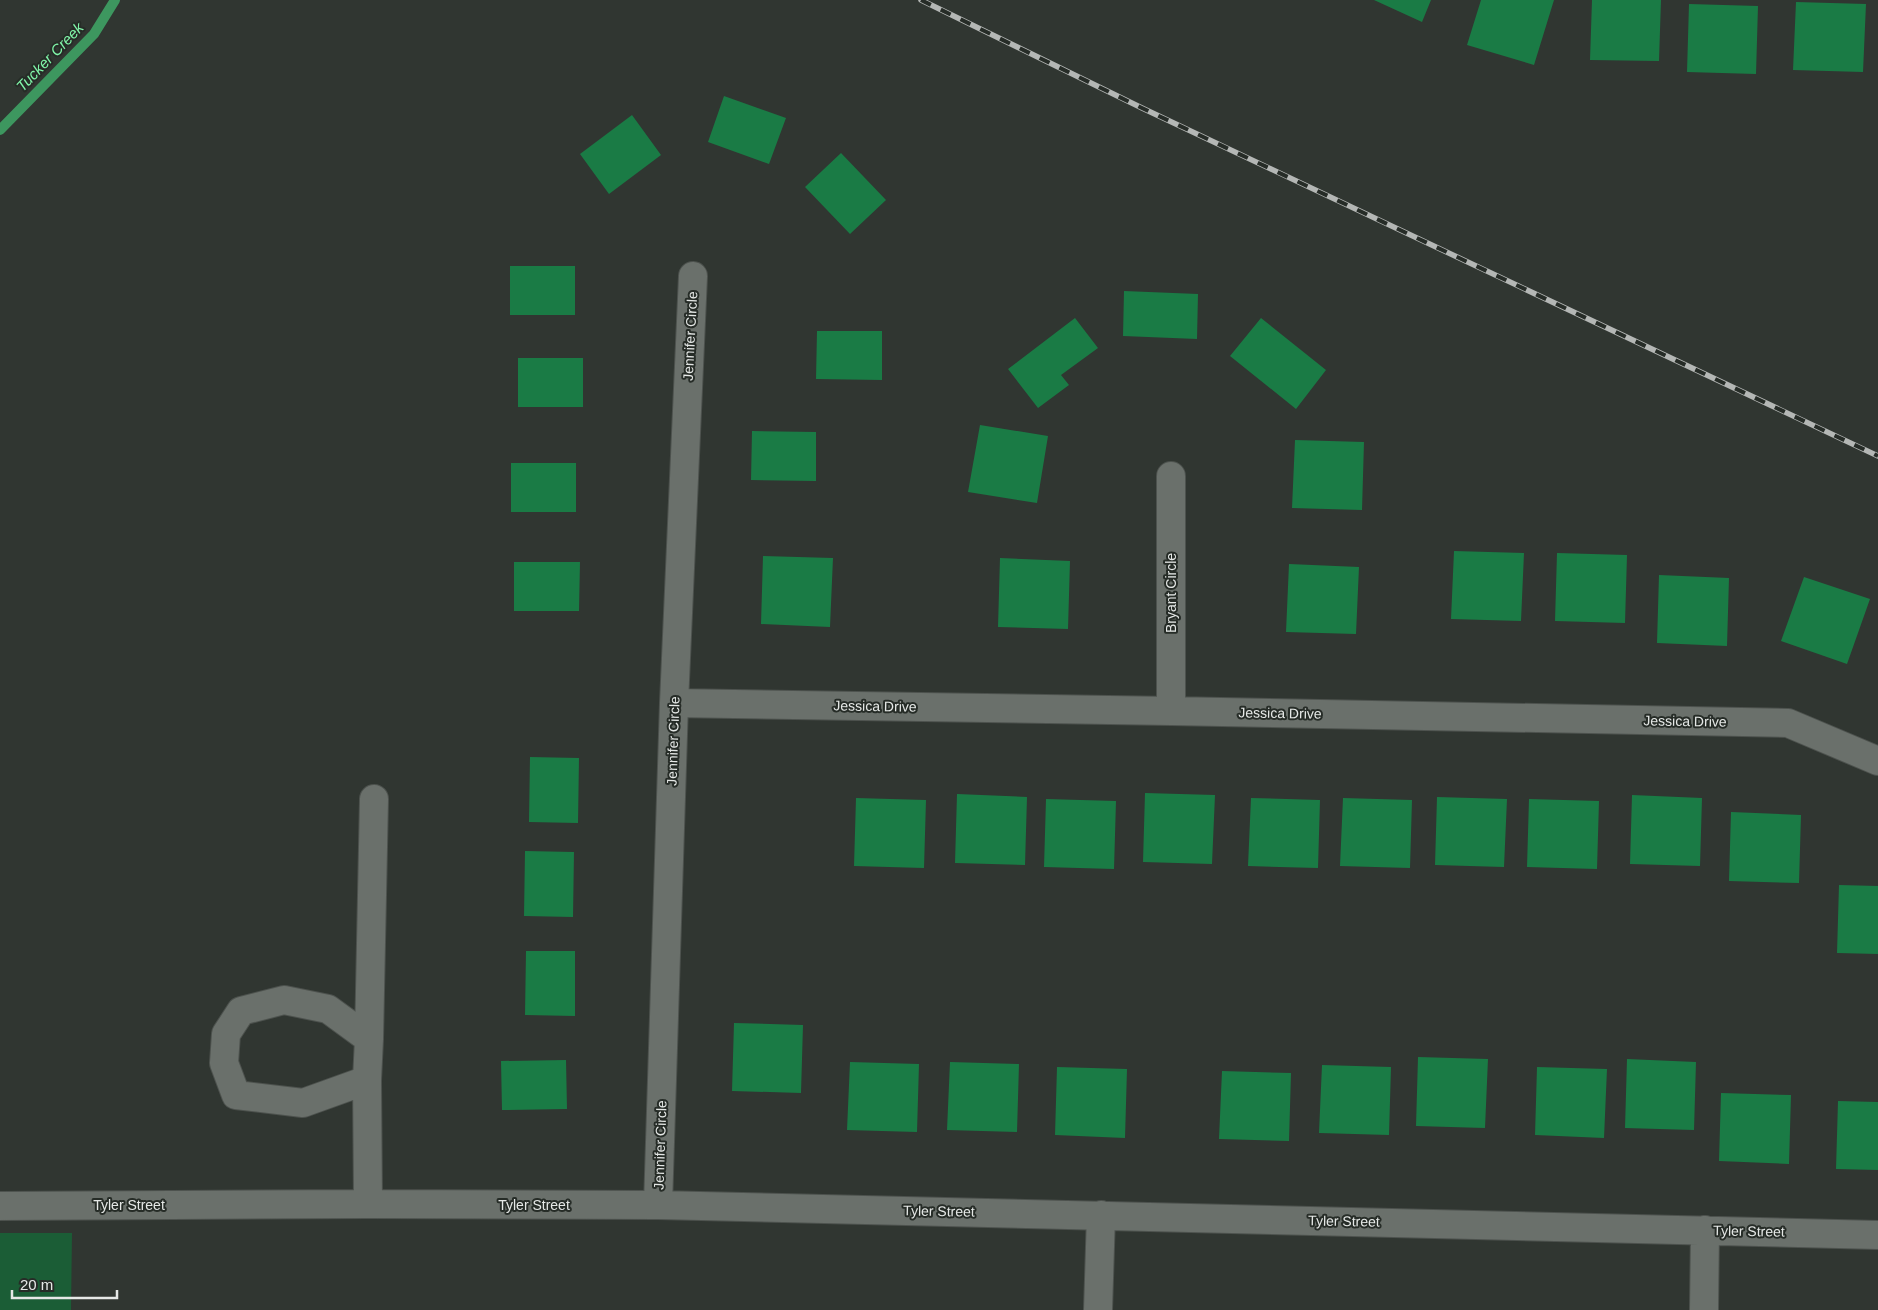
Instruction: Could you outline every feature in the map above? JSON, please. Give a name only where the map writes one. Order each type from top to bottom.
[{"type":"street","name":"Jennifer Circle","points":[[658,1205],[674,704],[693,276]]},
{"type":"street","name":"Bryant Circle","points":[[1170,476],[1172,710]]},
{"type":"street","name":"Jessica Drive","points":[[674,704],[1172,710],[1788,723],[1878,761]]},
{"type":"street","points":[[368,1204],[367,1080],[374,799]]},
{"type":"street","points":[[367,1080],[303,1103],[236,1094],[224,1064],[226,1034],[241,1011],[284,1000],[328,1009],[369,1040]]},
{"type":"street","name":"Tyler Street","points":[[0,1206],[658,1205],[1878,1235]]},
{"type":"street","points":[[1098,1310],[1101,1215]]},
{"type":"street","points":[[1704,1310],[1705,1230]]},
{"type":"green space","points":[[0,1233],[72,1233],[71,1310],[0,1310]]},
{"type":"building","points":[[1374,0],[1431,0],[1422,22]]},
{"type":"building","points":[[1481,0],[1554,0],[1534,65],[1467,45]]},
{"type":"building","points":[[1592,0],[1661,0],[1659,61],[1590,60]]},
{"type":"building","points":[[1796,2],[1866,4],[1863,72],[1793,70]]},
{"type":"building","points":[[1689,4],[1758,6],[1756,74],[1687,72]]},
{"type":"building","points":[[724,96],[786,118],[769,164],[708,142]]},
{"type":"building","points":[[632,115],[661,155],[609,194],[580,154]]},
{"type":"building","points":[[841,153],[886,200],[850,234],[805,187]]},
{"type":"building","points":[[510,266],[575,266],[575,315],[510,315]]},
{"type":"building","points":[[1124,291],[1198,294],[1197,339],[1123,336]]},
{"type":"building","points":[[1075,318],[1098,348],[1061,375],[1069,385],[1038,408],[1008,369]]},
{"type":"building","points":[[1261,318],[1326,370],[1296,409],[1230,356]]},
{"type":"building","points":[[817,331],[882,331],[882,380],[816,379]]},
{"type":"building","points":[[518,358],[583,358],[583,407],[518,407]]},
{"type":"building","points":[[980,425],[1048,436],[1037,503],[968,492]]},
{"type":"building","points":[[752,431],[816,432],[816,481],[751,480]]},
{"type":"building","points":[[1295,440],[1364,442],[1362,510],[1292,508]]},
{"type":"building","points":[[511,463],[576,463],[576,512],[511,512]]},
{"type":"building","points":[[1454,551],[1524,553],[1521,621],[1451,619]]},
{"type":"building","points":[[1557,553],[1627,555],[1625,623],[1555,621]]},
{"type":"building","points":[[763,556],[833,558],[830,627],[761,624]]},
{"type":"building","points":[[1000,558],[1070,561],[1068,629],[998,627]]},
{"type":"building","points":[[514,562],[580,562],[579,611],[514,611]]},
{"type":"building","points":[[1289,564],[1359,567],[1356,634],[1286,632]]},
{"type":"building","points":[[1659,575],[1729,578],[1727,646],[1657,643]]},
{"type":"building","points":[[1804,577],[1870,599],[1847,664],[1781,641]]},
{"type":"building","points":[[530,757],[579,758],[578,823],[529,822]]},
{"type":"building","points":[[1145,793],[1215,795],[1212,864],[1143,862]]},
{"type":"building","points":[[957,794],[1027,797],[1025,865],[955,863]]},
{"type":"building","points":[[1632,795],[1702,798],[1700,866],[1630,864]]},
{"type":"building","points":[[1437,797],[1507,799],[1504,867],[1435,865]]},
{"type":"building","points":[[856,798],[926,800],[924,868],[854,866]]},
{"type":"building","points":[[1251,798],[1320,800],[1318,868],[1248,866]]},
{"type":"building","points":[[1343,798],[1412,800],[1410,868],[1340,866]]},
{"type":"building","points":[[1046,799],[1116,801],[1114,869],[1044,867]]},
{"type":"building","points":[[1529,799],[1599,801],[1597,869],[1527,867]]},
{"type":"building","points":[[1731,812],[1801,815],[1799,883],[1729,881]]},
{"type":"building","points":[[525,851],[574,852],[573,917],[524,916]]},
{"type":"building","points":[[1839,885],[1878,886],[1878,954],[1837,953]]},
{"type":"building","points":[[526,951],[575,951],[575,1016],[525,1015]]},
{"type":"building","points":[[734,1023],[803,1025],[801,1093],[732,1091]]},
{"type":"building","points":[[1418,1057],[1488,1059],[1485,1128],[1416,1126]]},
{"type":"building","points":[[1627,1059],[1696,1062],[1694,1130],[1625,1128]]},
{"type":"building","points":[[566,1060],[567,1109],[502,1110],[501,1061]]},
{"type":"building","points":[[850,1062],[919,1064],[917,1132],[847,1130]]},
{"type":"building","points":[[950,1062],[1019,1064],[1017,1132],[947,1130]]},
{"type":"building","points":[[1322,1065],[1391,1067],[1389,1135],[1319,1133]]},
{"type":"building","points":[[1057,1067],[1127,1069],[1125,1138],[1055,1135]]},
{"type":"building","points":[[1537,1067],[1607,1069],[1604,1138],[1535,1135]]},
{"type":"building","points":[[1222,1071],[1291,1073],[1289,1141],[1219,1139]]},
{"type":"building","points":[[1721,1093],[1791,1095],[1789,1164],[1719,1161]]},
{"type":"building","points":[[1838,1101],[1878,1102],[1878,1170],[1836,1169]]},
{"type":"waterway","name":"Tucker Creek","points":[[0,130],[94,34],[115,0]]},
{"type":"railway","points":[[921,0],[1142,108],[1878,456]]}]
